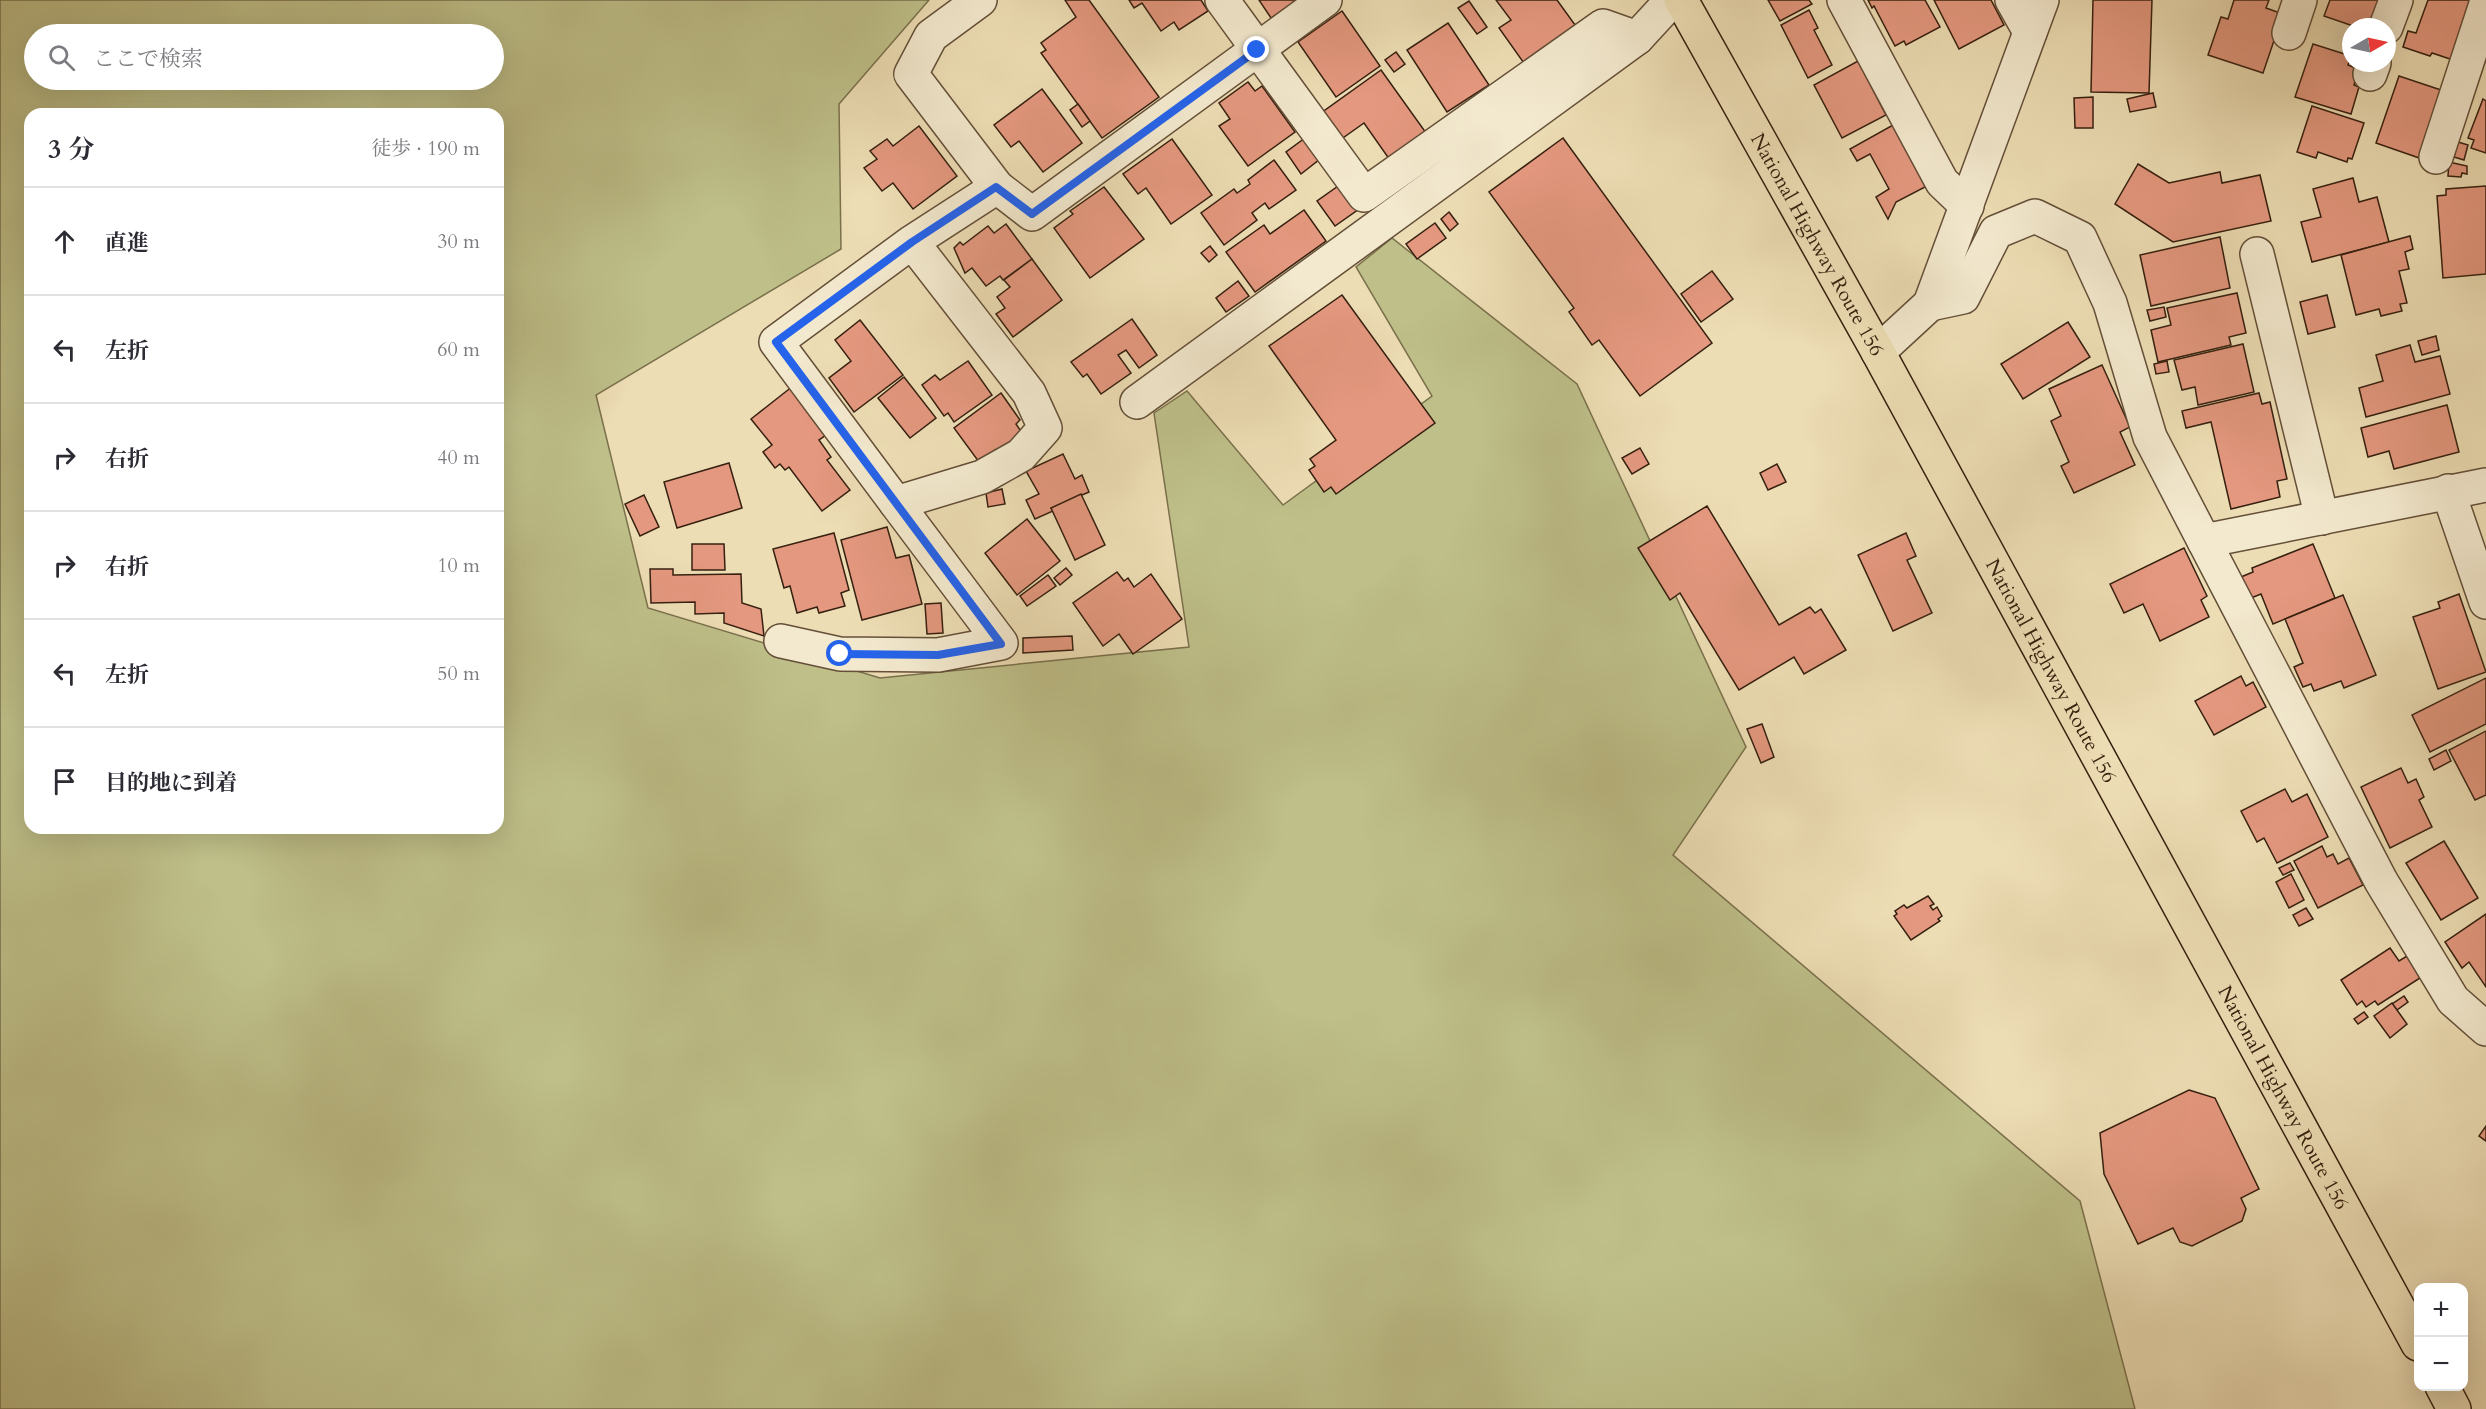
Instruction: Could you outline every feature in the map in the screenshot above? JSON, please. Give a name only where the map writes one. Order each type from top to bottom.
[{"type":"highway","name":"National Highway Route 156","points":[[1681,0],[1878,352],[2414,1337]]},
{"type":"highway","points":[[2445,1391],[2454,1409]]},
{"type":"street","points":[[981,0],[931,36],[911,74],[996,187],[1032,214],[1325,0]]},
{"type":"street","points":[[1222,0],[1364,195],[1603,26],[1637,38]]},
{"type":"street","points":[[1137,402],[1637,38],[1672,0]]},
{"type":"street","points":[[1844,0],[1942,182],[1967,206]]},
{"type":"street","points":[[2012,0],[2030,32]]},
{"type":"street","points":[[1878,352],[1930,304],[2042,0]]},
{"type":"street","points":[[2289,33],[2300,0]]},
{"type":"street","points":[[2389,18],[2396,0]]},
{"type":"street","points":[[2436,157],[2486,4]]},
{"type":"street","points":[[781,641],[840,654],[938,655],[1001,644],[776,342],[912,242],[996,187]]},
{"type":"street","points":[[1930,304],[1963,297],[1996,232],[2035,216],[2080,238],[2110,303],[2150,437],[2381,881],[2453,1000],[2486,1029]]},
{"type":"street","points":[[896,503],[982,477],[1021,455],[1045,428],[1029,393],[912,242]]},
{"type":"street","points":[[2257,254],[2322,518]]},
{"type":"street","points":[[2204,541],[2486,484]]},
{"type":"street","points":[[2448,491],[2486,602]]},
{"type":"green space","points":[[0,0],[929,0],[839,104],[841,249],[596,395],[648,608],[880,678],[1189,647],[1154,413],[1187,391],[1283,505],[1432,396],[1356,267],[1392,238],[1577,384],[1746,747],[1673,855],[2080,1201],[2135,1409],[0,1409]]},
{"type":"building","points":[[1065,0],[1089,0],[1159,97],[1102,138],[1041,53],[1046,50],[1041,43],[1076,17]]},
{"type":"building","points":[[1129,0],[1201,0],[1208,11],[1179,30],[1174,22],[1161,31],[1142,3],[1134,8]]},
{"type":"building","points":[[1259,0],[1297,0],[1271,18]]},
{"type":"building","points":[[1496,0],[1557,0],[1578,29],[1526,66],[1499,28],[1511,20]]},
{"type":"building","points":[[1768,0],[1809,0],[1812,4],[1780,21]]},
{"type":"building","points":[[1868,0],[1925,0],[1940,27],[1906,45],[1904,41],[1895,46],[1874,6],[1872,8]]},
{"type":"building","points":[[1934,0],[1991,0],[2004,25],[1959,49]]},
{"type":"building","points":[[2093,0],[2152,0],[2149,93],[2091,92]]},
{"type":"building","points":[[2234,0],[2269,0],[2266,8],[2283,14],[2263,73],[2208,55],[2221,17],[2228,19]]},
{"type":"building","points":[[2330,0],[2384,0],[2378,18],[2342,18],[2342,22],[2324,16]]},
{"type":"building","points":[[2428,0],[2476,0],[2456,61],[2432,53],[2430,56],[2403,47],[2408,31],[2416,33]]},
{"type":"building","points":[[1469,1],[1487,27],[1477,34],[1458,8]]},
{"type":"building","points":[[1809,10],[1818,28],[1814,30],[1832,65],[1808,78],[1781,25]]},
{"type":"building","points":[[1342,11],[1380,66],[1336,97],[1298,42]]},
{"type":"building","points":[[1448,23],[1489,85],[1447,112],[1407,50]]},
{"type":"building","points":[[2313,44],[2342,53],[2342,72],[2357,72],[2354,85],[2359,87],[2351,114],[2295,97]]},
{"type":"building","points":[[1396,52],[1405,64],[1394,72],[1385,60]]},
{"type":"building","points":[[1858,61],[1886,115],[1842,138],[1814,85]]},
{"type":"building","points":[[1381,70],[1429,137],[1392,163],[1364,123],[1340,140],[1321,113]]},
{"type":"building","points":[[2399,76],[2447,92],[2425,160],[2376,143]]},
{"type":"building","points":[[1248,82],[1255,91],[1262,86],[1295,132],[1248,166],[1219,126],[1230,119],[1219,103]]},
{"type":"building","points":[[1042,89],[1082,143],[1043,172],[1019,141],[1011,147],[994,125]]},
{"type":"building","points":[[2153,93],[2156,107],[2130,112],[2127,99]]},
{"type":"building","points":[[2093,97],[2093,128],[2075,128],[2074,98]]},
{"type":"building","points":[[2483,99],[2486,101],[2486,153],[2471,148],[2474,140],[2468,138]]},
{"type":"building","points":[[1078,104],[1090,121],[1082,127],[1070,110]]},
{"type":"building","points":[[2312,106],[2364,123],[2352,159],[2348,158],[2347,162],[2318,152],[2316,158],[2297,152]]},
{"type":"building","points":[[1893,125],[1927,186],[1896,202],[1888,219],[1876,197],[1889,189],[1870,154],[1857,161],[1850,149]]},
{"type":"building","points":[[919,126],[957,176],[913,209],[893,183],[882,191],[864,168],[877,159],[870,151],[887,139],[893,146]]},
{"type":"building","points":[[1305,138],[1320,159],[1301,174],[1286,152]]},
{"type":"building","points":[[1563,138],[1712,343],[1640,396],[1599,340],[1592,345],[1569,312],[1574,308],[1489,192]]},
{"type":"building","points":[[1172,139],[1212,195],[1171,224],[1146,188],[1138,194],[1123,174]]},
{"type":"building","points":[[2458,142],[2468,145],[2464,160],[2454,157]]},
{"type":"building","points":[[1274,160],[1296,190],[1269,209],[1265,203],[1252,213],[1257,220],[1224,245],[1201,213],[1234,189],[1237,193],[1250,184],[1248,180]]},
{"type":"building","points":[[2449,162],[2467,166],[2467,174],[2462,173],[2461,177],[2448,176]]},
{"type":"building","points":[[2138,164],[2169,183],[2220,172],[2222,183],[2260,175],[2271,221],[2173,242],[2115,204]]},
{"type":"building","points":[[2353,178],[2359,202],[2377,197],[2389,242],[2312,262],[2301,222],[2321,217],[2313,189]]},
{"type":"building","points":[[1341,184],[1359,209],[1335,226],[1317,201]]},
{"type":"building","points":[[2486,186],[2486,274],[2443,278],[2437,196],[2446,195],[2446,189]]},
{"type":"building","points":[[1104,187],[1144,239],[1090,278],[1054,228],[1073,214],[1070,211]]},
{"type":"building","points":[[1304,210],[1326,241],[1255,292],[1226,252],[1264,225],[1270,234]]},
{"type":"building","points":[[1449,212],[1458,224],[1450,231],[1441,219]]},
{"type":"building","points":[[1435,223],[1446,238],[1417,259],[1406,244]]},
{"type":"building","points":[[1006,224],[1032,259],[1003,280],[1000,276],[986,286],[972,268],[965,273],[954,248],[960,242],[963,245],[988,226],[994,233]]},
{"type":"building","points":[[2410,236],[2413,249],[2405,252],[2409,269],[2399,271],[2407,303],[2400,304],[2402,311],[2381,316],[2379,309],[2356,315],[2341,255]]},
{"type":"building","points":[[2220,237],[2230,288],[2151,306],[2140,255]]},
{"type":"building","points":[[1210,246],[1217,255],[1209,262],[1201,253]]},
{"type":"building","points":[[1032,259],[1062,300],[1013,337],[996,314],[1005,308],[997,297],[1010,287],[1004,280]]},
{"type":"building","points":[[1712,271],[1733,299],[1701,322],[1681,294]]},
{"type":"building","points":[[1238,281],[1249,296],[1226,312],[1216,298]]},
{"type":"building","points":[[2237,293],[2246,333],[2229,337],[2231,345],[2158,362],[2151,330],[2171,325],[2167,308]]},
{"type":"building","points":[[1342,295],[1435,423],[1336,494],[1331,487],[1324,492],[1309,470],[1315,466],[1310,459],[1336,440],[1269,346]]},
{"type":"building","points":[[2327,295],[2335,327],[2308,334],[2300,302]]},
{"type":"building","points":[[2164,307],[2166,317],[2150,321],[2147,310]]},
{"type":"building","points":[[1132,319],[1157,355],[1139,368],[1126,350],[1118,355],[1131,373],[1101,394],[1087,374],[1083,377],[1071,362]]},
{"type":"building","points":[[860,320],[903,375],[854,412],[829,378],[851,361],[835,340]]},
{"type":"building","points":[[2068,322],[2090,357],[2023,399],[2001,364]]},
{"type":"building","points":[[2436,336],[2439,350],[2422,355],[2418,341]]},
{"type":"building","points":[[2243,344],[2254,392],[2198,405],[2195,387],[2182,390],[2174,360]]},
{"type":"building","points":[[2410,345],[2415,362],[2440,356],[2450,394],[2366,417],[2359,388],[2383,381],[2376,355]]},
{"type":"building","points":[[968,361],[992,395],[954,422],[948,413],[944,416],[922,385],[935,375],[940,380]]},
{"type":"building","points":[[2167,361],[2169,372],[2156,374],[2154,364]]},
{"type":"building","points":[[2102,365],[2130,427],[2120,432],[2135,465],[2074,493],[2061,466],[2069,462],[2051,421],[2061,416],[2049,389]]},
{"type":"building","points":[[904,377],[936,418],[910,438],[878,398]]},
{"type":"building","points":[[793,386],[829,433],[819,440],[831,457],[827,460],[850,490],[822,511],[789,467],[785,470],[780,464],[775,468],[763,452],[772,445],[751,419]]},
{"type":"building","points":[[1001,393],[1020,420],[1016,424],[1024,436],[997,454],[995,450],[979,462],[954,428]]},
{"type":"building","points":[[2259,393],[2262,404],[2270,402],[2287,479],[2277,481],[2280,497],[2231,509],[2211,422],[2186,428],[2182,411]]},
{"type":"building","points":[[2447,405],[2459,452],[2394,469],[2389,451],[2368,457],[2361,428]]},
{"type":"building","points":[[1640,448],[1649,464],[1632,474],[1622,458]]},
{"type":"building","points":[[1063,454],[1075,479],[1082,475],[1089,492],[1051,508],[1053,511],[1035,519],[1026,500],[1039,494],[1026,471]]},
{"type":"building","points":[[729,463],[742,508],[677,528],[664,482]]},
{"type":"building","points":[[1777,464],[1786,482],[1768,490],[1760,473]]},
{"type":"building","points":[[1002,489],[1005,504],[988,507],[986,493]]},
{"type":"building","points":[[1081,494],[1105,545],[1075,560],[1051,508]]},
{"type":"building","points":[[644,495],[659,527],[640,536],[625,504]]},
{"type":"building","points":[[1707,506],[1779,625],[1810,607],[1815,613],[1821,609],[1846,650],[1804,674],[1794,657],[1739,690],[1680,593],[1670,600],[1638,548]]},
{"type":"building","points":[[1027,519],[1060,561],[1017,595],[985,553]]},
{"type":"building","points":[[887,527],[896,558],[909,555],[922,604],[862,620],[841,540]]},
{"type":"building","points":[[834,533],[849,590],[841,593],[845,606],[819,613],[817,607],[797,613],[790,586],[784,588],[773,549]]},
{"type":"building","points":[[1906,533],[1916,556],[1907,560],[1932,613],[1893,631],[1858,555]]},
{"type":"building","points":[[692,544],[724,544],[725,570],[692,570]]},
{"type":"building","points":[[2313,544],[2335,598],[2273,624],[2261,594],[2251,598],[2241,577],[2253,572],[2252,568]]},
{"type":"building","points":[[2184,548],[2207,596],[2201,600],[2209,617],[2160,641],[2143,604],[2124,613],[2110,584]]},
{"type":"building","points":[[1066,568],[1072,575],[1060,585],[1054,578]]},
{"type":"building","points":[[650,569],[673,569],[673,575],[741,574],[742,603],[761,609],[764,636],[724,623],[724,613],[695,614],[695,602],[651,603]]},
{"type":"building","points":[[1117,572],[1124,581],[1128,578],[1134,587],[1151,574],[1182,619],[1133,654],[1119,634],[1103,646],[1073,603]]},
{"type":"building","points":[[1048,575],[1056,586],[1027,606],[1020,596]]},
{"type":"building","points":[[2459,594],[2486,672],[2438,689],[2413,617],[2440,608],[2438,602]]},
{"type":"building","points":[[2343,595],[2376,675],[2344,688],[2341,681],[2314,691],[2311,684],[2303,687],[2294,667],[2303,663],[2285,619]]},
{"type":"building","points":[[941,603],[943,633],[927,634],[925,604]]},
{"type":"building","points":[[1072,636],[1073,650],[1023,653],[1023,638]]},
{"type":"building","points":[[2241,676],[2246,686],[2253,682],[2266,707],[2214,735],[2195,701]]},
{"type":"building","points":[[2486,678],[2486,724],[2430,752],[2412,715]]},
{"type":"building","points":[[1762,724],[1774,757],[1761,763],[1747,729]]},
{"type":"building","points":[[2486,731],[2486,795],[2475,800],[2449,750]]},
{"type":"building","points":[[2446,750],[2451,761],[2434,770],[2429,759]]},
{"type":"building","points":[[2401,768],[2408,783],[2416,779],[2424,797],[2419,800],[2432,827],[2390,848],[2361,787]]},
{"type":"building","points":[[2285,789],[2292,802],[2307,794],[2328,837],[2277,863],[2264,838],[2257,842],[2241,811]]},
{"type":"building","points":[[2444,841],[2478,898],[2441,920],[2406,863]]},
{"type":"building","points":[[2322,846],[2327,857],[2333,854],[2338,864],[2349,858],[2363,885],[2318,908],[2294,861]]},
{"type":"building","points":[[2290,863],[2294,870],[2283,875],[2279,868]]},
{"type":"building","points":[[2291,874],[2304,900],[2289,908],[2276,882]]},
{"type":"building","points":[[1928,896],[1934,904],[1930,906],[1933,910],[1937,907],[1942,916],[1938,919],[1940,921],[1911,940],[1894,916],[1897,914],[1895,911],[1904,905],[1907,908]]},
{"type":"building","points":[[2306,908],[2313,919],[2299,926],[2293,915]]},
{"type":"building","points":[[2486,914],[2486,987],[2469,962],[2462,968],[2445,942]]},
{"type":"building","points":[[2390,948],[2399,961],[2407,956],[2420,978],[2378,1005],[2375,1001],[2366,1007],[2362,1001],[2357,1005],[2341,980]]},
{"type":"building","points":[[2404,996],[2408,1002],[2397,1010],[2392,1004]]},
{"type":"building","points":[[2392,1003],[2407,1024],[2390,1038],[2374,1016]]},
{"type":"building","points":[[2364,1012],[2368,1017],[2358,1024],[2354,1019]]},
{"type":"building","points":[[2189,1090],[2215,1098],[2259,1189],[2241,1198],[2246,1209],[2242,1221],[2192,1246],[2180,1242],[2173,1228],[2138,1244],[2104,1174],[2100,1133]]},
{"type":"building","points":[[2486,1126],[2486,1141],[2479,1136]]},
{"type":"route","points":[[840,654],[938,655],[1001,644],[776,342],[912,242],[996,187],[1032,214],[1257,50]]}]
